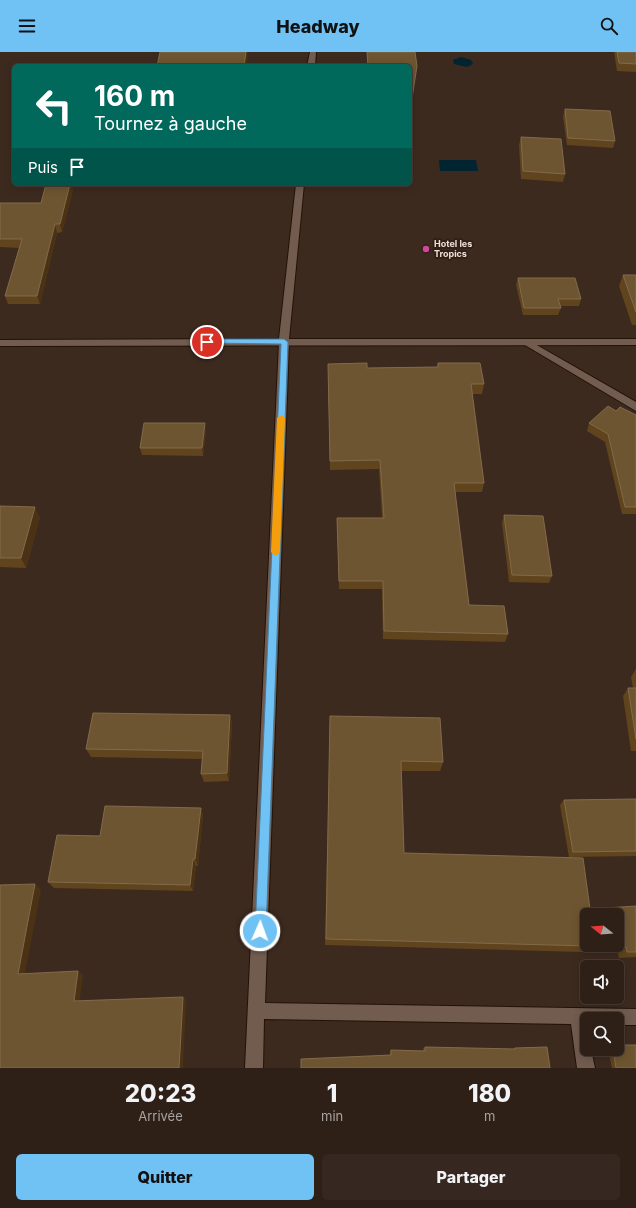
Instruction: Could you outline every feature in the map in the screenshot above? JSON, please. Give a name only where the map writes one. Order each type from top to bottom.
[{"type":"street","points":[[311,64],[313,52]]},
{"type":"street","points":[[254,1068],[284,342],[300,186]]},
{"type":"street","points":[[0,343],[636,342]]},
{"type":"street","points":[[528,343],[636,407]]},
{"type":"street","points":[[257,1011],[578,1017],[636,1016]]},
{"type":"street","points":[[578,1017],[586,1068]]},
{"type":"water","points":[[461,57],[471,60],[473,64],[467,67],[454,64],[453,60]]},
{"type":"water","points":[[439,160],[476,160],[478,171],[440,171]]},
{"type":"building","points":[[160,52],[246,52],[244,64],[157,64]]},
{"type":"building","points":[[367,52],[415,52],[417,66],[412,98],[412,64],[368,64]]},
{"type":"building","points":[[617,52],[636,52],[636,64],[619,63]]},
{"type":"building","points":[[565,109],[610,111],[615,141],[568,138]]},
{"type":"building","points":[[521,137],[561,139],[565,174],[523,171]]},
{"type":"building","points":[[45,186],[70,186],[60,224],[55,224],[37,296],[5,296],[22,239],[0,239],[0,203],[41,203]]},
{"type":"building","points":[[623,275],[636,275],[636,312]]},
{"type":"building","points":[[518,278],[575,278],[581,299],[558,299],[561,308],[524,308]]},
{"type":"building","points":[[367,363],[367,368],[438,367],[438,363],[480,363],[484,384],[471,384],[484,483],[454,483],[469,605],[504,606],[508,634],[384,631],[383,581],[339,581],[337,518],[384,518],[380,460],[330,461],[328,364]]},
{"type":"building","points":[[608,406],[616,411],[620,407],[636,415],[636,507],[625,507],[608,434],[589,423]]},
{"type":"building","points":[[144,423],[205,423],[202,448],[140,448]]},
{"type":"building","points":[[0,506],[35,507],[21,558],[0,558]]},
{"type":"building","points":[[504,515],[543,516],[552,576],[512,575]]},
{"type":"building","points":[[628,688],[636,688],[636,739]]},
{"type":"building","points":[[93,713],[230,715],[227,773],[201,774],[203,751],[86,749]]},
{"type":"building","points":[[330,716],[440,718],[443,762],[401,761],[404,853],[583,858],[590,908],[580,908],[580,946],[326,939]]},
{"type":"building","points":[[636,799],[636,851],[573,852],[564,800]]},
{"type":"building","points":[[105,806],[201,808],[195,859],[193,859],[190,885],[48,882],[57,835],[100,836]]},
{"type":"building","points":[[35,884],[18,974],[78,971],[74,1001],[183,997],[179,1068],[0,1068],[0,885]]},
{"type":"building","points":[[636,906],[636,952],[627,952],[626,947],[624,947],[624,908],[605,908]]},
{"type":"building","points":[[624,1045],[636,1045],[636,1068],[616,1068],[614,1056],[624,1056]]},
{"type":"building","points":[[425,1047],[515,1049],[547,1047],[550,1068],[301,1068],[301,1059],[391,1055],[391,1050],[425,1051]]},
{"type":"slow traffic","points":[[276,552],[281,418]]},
{"type":"place","name":"Hotel les Tropics","points":[[426,249]]},
{"type":"route","points":[[207,342],[284,342],[260,931]]}]
